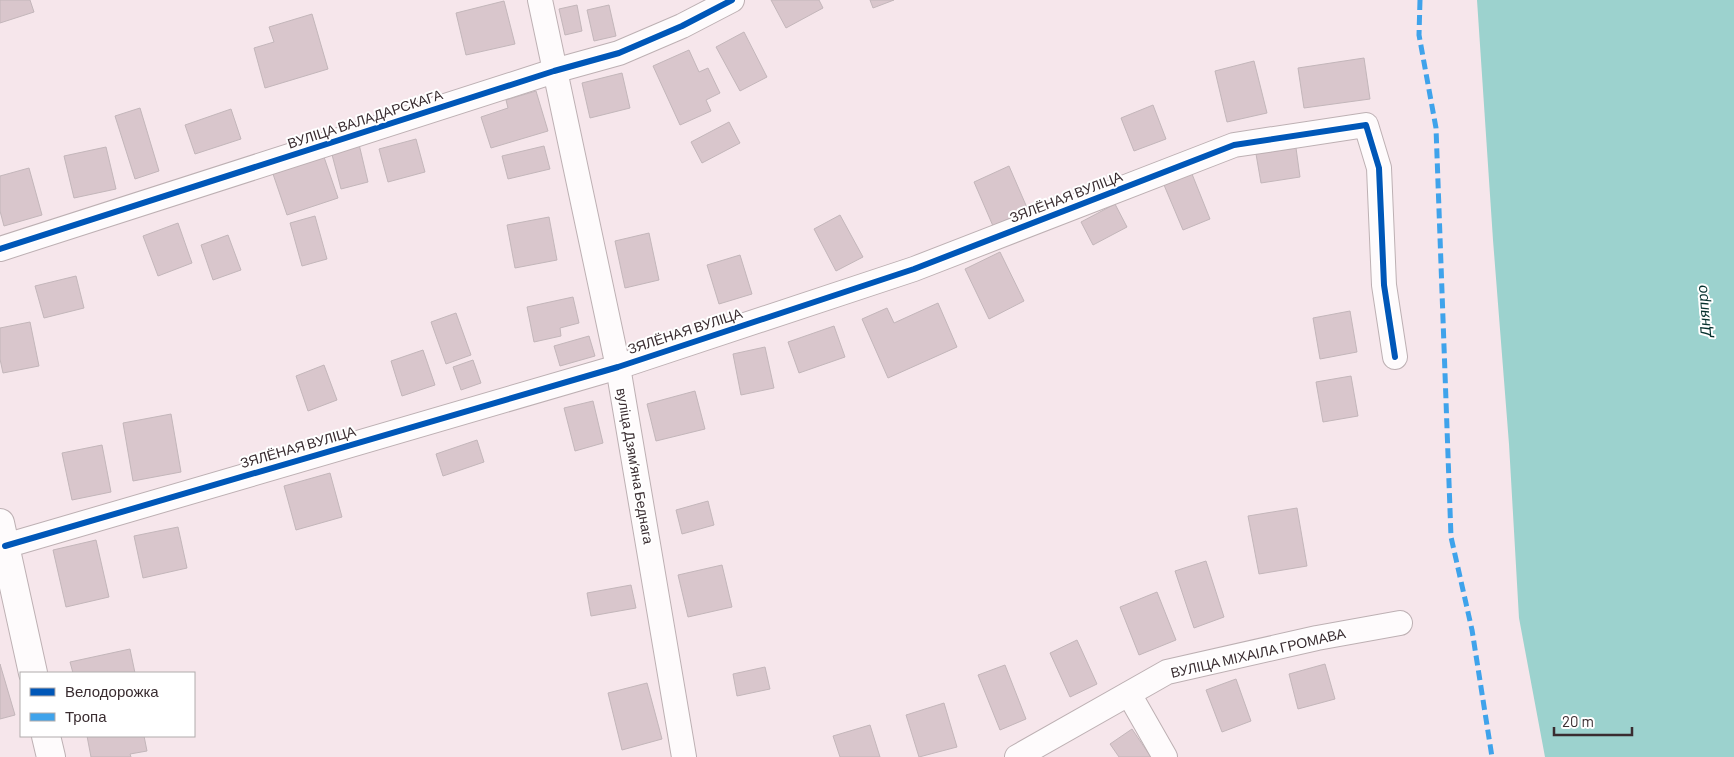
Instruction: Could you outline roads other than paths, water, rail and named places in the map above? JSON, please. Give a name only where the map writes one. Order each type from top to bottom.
[{"type":"street","name":"вуліца Дзямʼяна Беднага","points":[[540,0],[618,366],[684,757]]},
{"type":"street","name":"ВУЛІЦА ВАЛАДАРСКАГА","points":[[0,249],[554,71],[619,53],[682,26],[732,0]]},
{"type":"street","name":"ЗЯЛЁНАЯ ВУЛІЦА","points":[[2,534],[618,366],[914,269],[1234,145],[1366,125],[1379,168],[1384,285],[1395,357]]},
{"type":"street","points":[[2,534],[33,672]]},
{"type":"street","name":"ВУЛІЦА МІХАІЛА ГРОМАВА","points":[[1017,757],[1167,672],[1316,638],[1400,623]]},
{"type":"street","points":[[1129,694],[1165,757]]},
{"type":"street","points":[[46,737],[51,757]]},
{"type":"water","name":"Дняпро","points":[[1477,0],[1734,0],[1734,757],[1545,757],[1519,618],[1509,444]]}]
